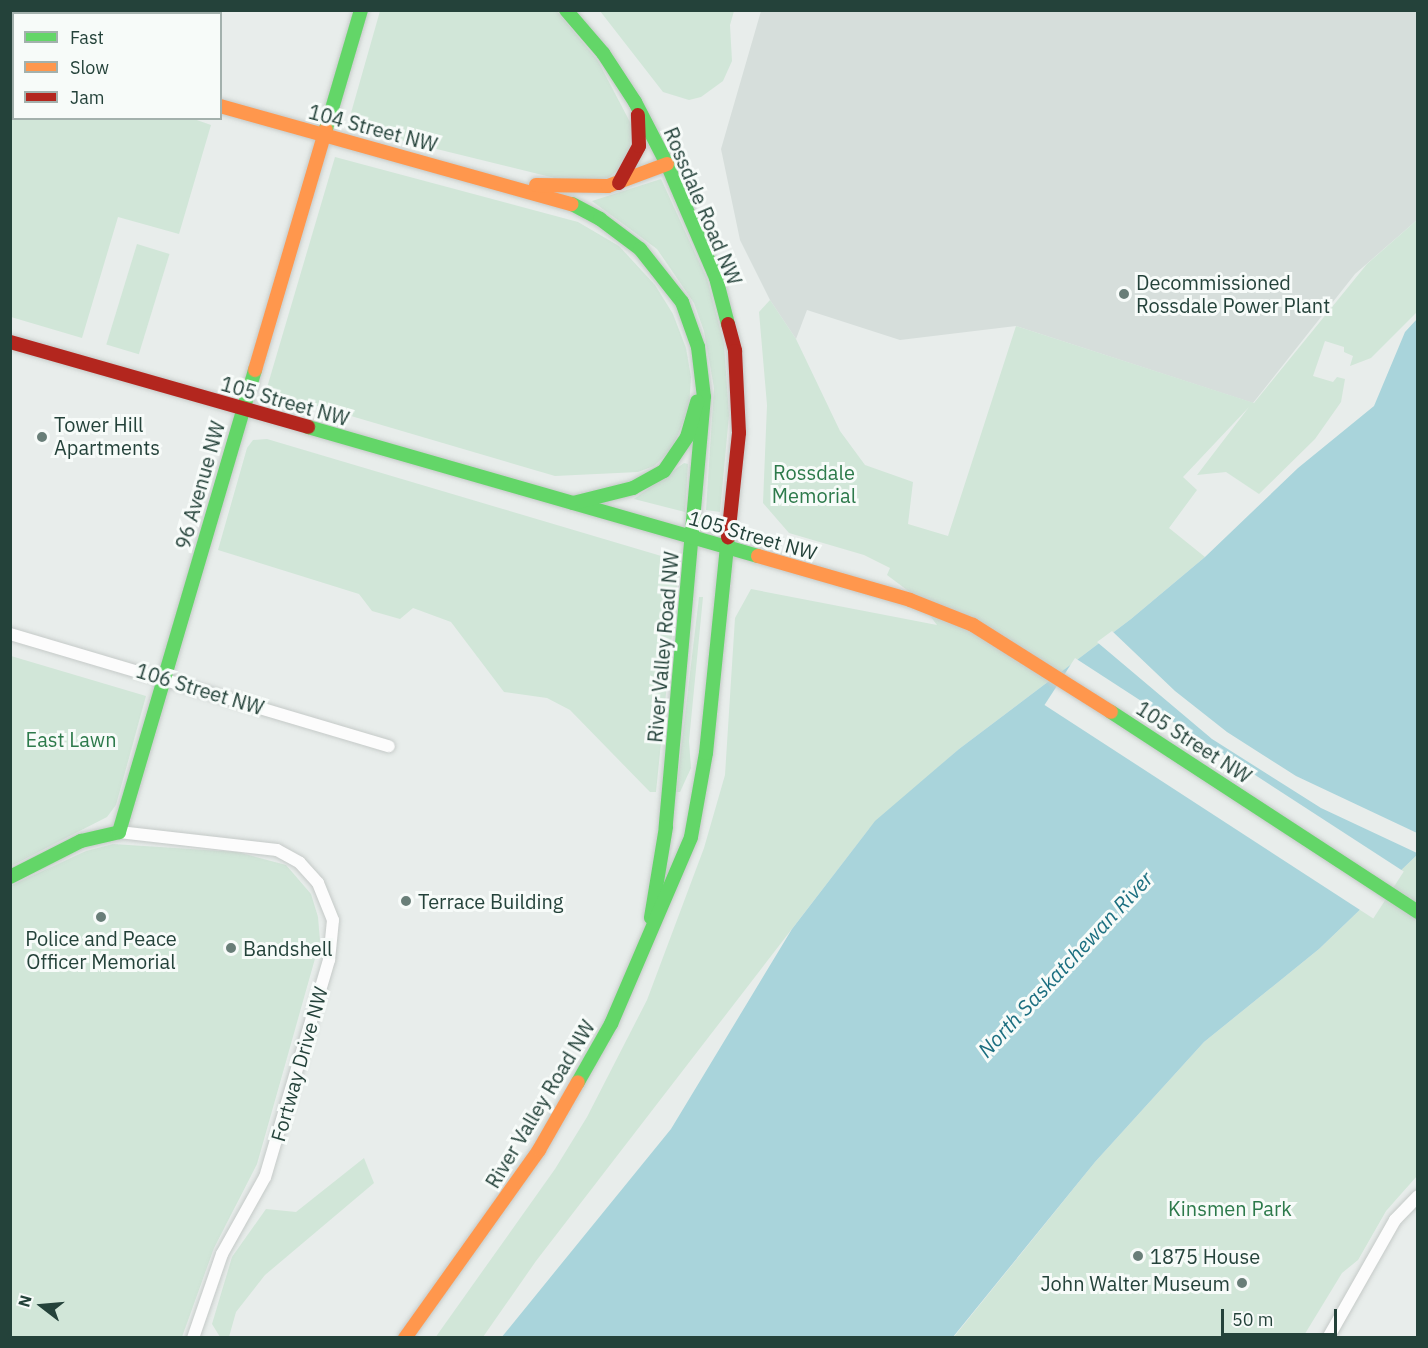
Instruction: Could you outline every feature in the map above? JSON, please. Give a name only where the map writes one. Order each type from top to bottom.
[{"type":"main road","name":"96 Avenue NW","points":[[119,832],[241,408],[361,10]]},
{"type":"main road","name":"Rossdale Road NW","points":[[566,10],[603,53],[635,102],[667,164],[717,278],[735,351],[739,433],[727,548]]},
{"type":"main road","points":[[619,183],[639,146],[635,102]]},
{"type":"main road","name":"104 Street NW","points":[[222,106],[516,186]]},
{"type":"main road","points":[[516,186],[586,188],[619,183],[667,164]]},
{"type":"main road","points":[[516,186],[579,207],[640,249],[682,302],[698,347],[703,376],[703,428],[693,538]]},
{"type":"main road","name":"105 Street NW","points":[[10,342],[910,600],[973,625],[1003,641],[1418,912]]},
{"type":"main road","points":[[572,504],[633,488],[664,471],[678,455],[687,437],[703,376]]},
{"type":"main road","name":"River Valley Road NW","points":[[648,938],[666,827],[693,538]]},
{"type":"main road","name":"River Valley Road NW","points":[[405,1338],[539,1150],[611,1024],[671,891],[699,805],[727,548]]},
{"type":"main road","points":[[10,877],[81,841],[119,832]]},
{"type":"street","name":"106 Street NW","points":[[10,634],[389,746]]},
{"type":"street","name":"Fortway Drive NW","points":[[119,832],[277,850],[300,863],[318,883],[333,920],[329,960],[265,1177],[222,1254],[193,1338]]},
{"type":"street","points":[[1328,1338],[1395,1220],[1418,1196]]},
{"type":"shaded area","points":[[761,11],[1417,11],[1417,220],[1355,274],[1253,403],[1016,326],[900,340],[807,310],[796,339],[770,300],[740,240],[721,149]]},
{"type":"green space","points":[[101,10],[219,11],[160,12],[101,12]]},
{"type":"green space","points":[[556,10],[598,61],[631,124],[630,149],[618,170],[608,178],[571,182],[347,127],[380,11]]},
{"type":"green space","points":[[600,11],[734,11],[730,25],[732,61],[723,81],[701,97],[689,100],[663,92]]},
{"type":"green space","points":[[11,64],[12,120],[197,120],[211,125],[179,234],[118,217],[82,338],[11,317]]},
{"type":"green space","points":[[335,157],[578,222],[619,246],[655,285],[673,314],[686,348],[691,377],[689,408],[672,449],[654,466],[638,472],[555,476],[266,391]]},
{"type":"green space","points":[[661,179],[707,279],[724,344],[729,415],[720,512],[706,510],[714,388],[704,331],[694,303],[657,249],[592,201]]},
{"type":"green space","name":"Rossdale Memorial","points":[[1417,220],[1417,312],[1371,358],[1350,366],[1353,356],[1344,352],[1344,347],[1325,341],[1313,376],[1333,382],[1337,377],[1345,379],[1341,402],[1315,439],[1259,494],[1226,472],[1197,475],[1249,407],[1183,477],[1197,490],[1169,528],[1205,557],[1131,619],[959,749],[869,829],[536,1261],[483,1337],[435,1338],[555,1169],[587,1117],[647,1000],[704,848],[725,775],[735,618],[751,589],[937,625],[915,596],[887,575],[890,568],[864,555],[789,533],[763,503],[767,405],[759,312],[770,300],[796,339],[840,431],[865,465],[913,482],[908,524],[948,536],[1016,326],[1254,403],[1367,264]]},
{"type":"green space","points":[[137,244],[170,254],[139,354],[106,344]]},
{"type":"green space","points":[[267,439],[668,558],[679,566],[656,792],[650,792],[570,710],[547,698],[504,692],[451,622],[413,608],[400,619],[372,611],[359,594],[218,550],[247,448],[253,440]]},
{"type":"green space","points":[[684,463],[688,464],[685,512],[634,499]]},
{"type":"green space","points":[[699,597],[703,597],[689,741],[691,768],[680,792],[676,792]]},
{"type":"green space","name":"East Lawn","points":[[11,656],[146,696],[116,805],[107,817],[11,866]]},
{"type":"green space","points":[[113,844],[237,852],[286,865],[311,894],[318,917],[320,941],[257,1164],[214,1248],[182,1337],[11,1337],[10,886],[86,851]]},
{"type":"green space","name":"Kinsmen Park","points":[[1417,855],[1417,1176],[1386,1211],[1358,1260],[1342,1273],[1303,1337],[953,1338],[1095,1162],[1204,1042],[1319,949]]},
{"type":"green space","points":[[364,1158],[374,1183],[265,1275],[236,1312],[229,1337],[220,1337],[212,1324],[232,1257],[266,1209],[296,1212]]},
{"type":"water","name":"North Saskatchewan River","points":[[1417,319],[1417,855],[1319,949],[1204,1042],[1095,1162],[953,1337],[501,1338],[671,1129],[792,929],[875,821],[959,749],[1131,619],[1205,557],[1298,468],[1374,406],[1405,332]]},
{"type":"pier","points":[[1112,631],[1175,691],[1227,732],[1296,776],[1417,833],[1417,853],[1321,808],[1212,739],[1097,642]]},
{"type":"pier","points":[[1075,658],[1404,871],[1373,918],[1045,705]]},
{"type":"traffic: fast","points":[[326,129],[361,10]]},
{"type":"traffic: fast","points":[[566,10],[603,53],[635,102],[667,164],[716,278],[728,324]]},
{"type":"traffic: fast","points":[[572,204],[600,219],[640,249],[682,302],[698,347],[704,397],[666,827],[651,918]]},
{"type":"traffic: fast","points":[[10,877],[81,841],[119,832],[255,370]]},
{"type":"traffic: fast","points":[[573,503],[633,488],[664,471],[687,437],[697,401]]},
{"type":"traffic: fast","points":[[308,427],[758,556]]},
{"type":"traffic: fast","points":[[578,1082],[611,1024],[691,837],[706,753],[728,537]]},
{"type":"traffic: fast","points":[[1111,712],[1418,912]]},
{"type":"traffic: slow","points":[[222,107],[572,204]]},
{"type":"traffic: slow","points":[[255,370],[326,129]]},
{"type":"traffic: slow","points":[[536,185],[608,186],[667,164]]},
{"type":"traffic: slow","points":[[758,556],[910,600],[973,625],[1111,712]]},
{"type":"traffic: slow","points":[[405,1338],[539,1150],[578,1082]]},
{"type":"traffic: jam","points":[[619,183],[639,146],[638,115]]},
{"type":"traffic: jam","points":[[728,324],[735,351],[739,433],[728,537]]},
{"type":"traffic: jam","points":[[10,342],[308,427]]},
{"type":"place","name":"Decommissioned Rossdale Power Plant","points":[[1124,294]]},
{"type":"place","name":"Tower Hill Apartments","points":[[42,437]]},
{"type":"place","name":"Terrace Building","points":[[406,901]]},
{"type":"place","name":"Police and Peace Officer Memorial","points":[[101,917]]},
{"type":"place","name":"Bandshell","points":[[231,948]]},
{"type":"place","name":"1875 House","points":[[1138,1256]]},
{"type":"place","name":"John Walter Museum","points":[[1242,1283]]}]
